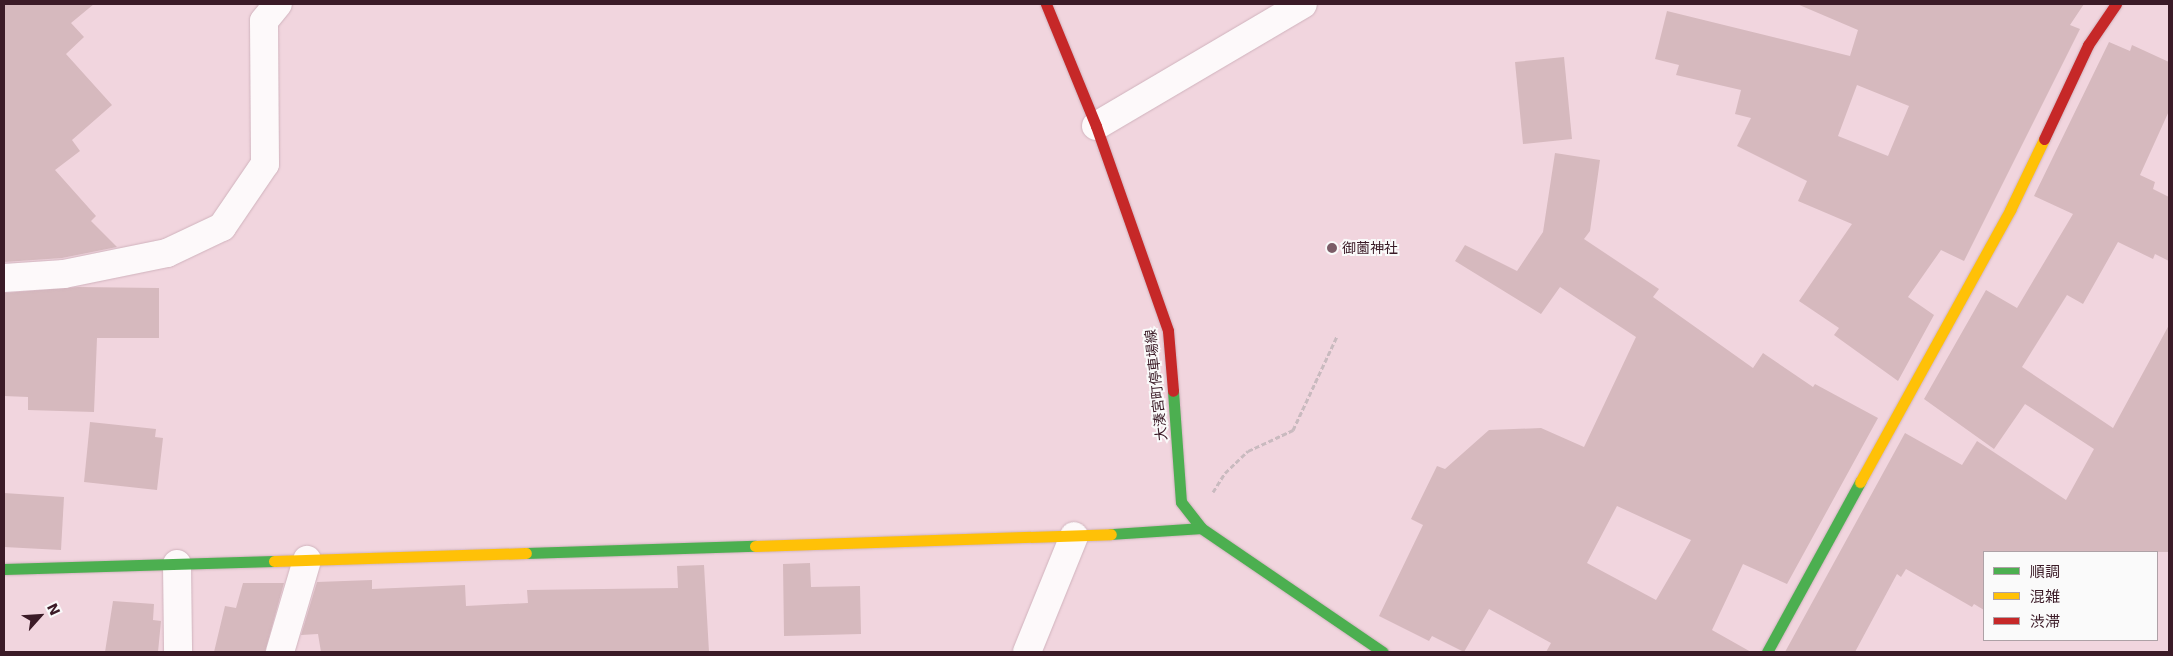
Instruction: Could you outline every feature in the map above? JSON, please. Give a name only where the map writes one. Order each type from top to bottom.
[{"type":"street","points":[[4,278],[64,274],[167,252],[222,227],[265,164],[264,21],[278,4]]},
{"type":"street","name":"大湊宮町停車場線","points":[[1046,4],[1096,126],[1168,330],[1182,502],[1198,524],[1383,652]]},
{"type":"street","points":[[1096,126],[1303,4]]},
{"type":"street","points":[[1767,652],[2010,210],[2088,45],[2116,4]]},
{"type":"street","points":[[4,569],[1074,536],[1198,524]]},
{"type":"street","points":[[1027,652],[1074,536]]},
{"type":"street","points":[[280,652],[307,560]]},
{"type":"street","points":[[177,564],[178,652]]},
{"type":"path","points":[[1198,524],[1225,473],[1248,451],[1293,430],[1337,336]]},
{"type":"building","points":[[4,4],[94,4],[71,23],[84,37],[66,54],[112,105],[72,140],[80,151],[55,170],[96,216],[91,221],[117,247],[62,258],[4,262]]},
{"type":"building","points":[[1797,4],[2084,4],[2070,25],[2080,29],[1964,261],[1941,250],[1908,297],[1934,315],[1898,381],[1834,335],[1839,328],[1799,301],[1852,224],[1798,201],[1807,181],[1737,146],[1751,118],[1735,114],[1741,90],[1676,75],[1679,65],[1655,59],[1667,11],[1850,56],[1858,30]],"holes":[[[1857,85],[1909,106],[1888,156],[1838,136]]]},
{"type":"building","points":[[2109,42],[2130,51],[2132,45],[2169,62],[2169,111],[2140,175],[2155,182],[2153,189],[2169,197],[2169,261],[2155,254],[2153,259],[2118,242],[2083,304],[2067,295],[2022,367],[2113,428],[2169,325],[2169,552],[1983,551],[1983,609],[1974,604],[1972,607],[1906,569],[1901,577],[1897,574],[1855,652],[1785,652],[1905,433],[1962,465],[1977,441],[2066,500],[2094,449],[2025,404],[1994,449],[1924,399],[1986,290],[2017,308],[2073,214],[2034,196]]},
{"type":"building","points":[[1564,57],[1572,139],[1523,144],[1515,62]]},
{"type":"building","points":[[1555,153],[1600,160],[1590,231],[1584,239],[1659,289],[1653,297],[1753,368],[1763,353],[1813,387],[1815,384],[1878,418],[1787,584],[1743,564],[1712,630],[1751,652],[1546,652],[1551,643],[1489,609],[1464,652],[1432,636],[1429,641],[1379,616],[1423,525],[1411,519],[1437,466],[1445,469],[1489,430],[1541,428],[1584,447],[1636,337],[1560,287],[1541,314],[1455,261],[1465,245],[1517,271],[1543,232]],"holes":[[[1617,506],[1691,540],[1656,600],[1587,563]]]},
{"type":"building","points":[[78,287],[159,288],[159,338],[97,338],[94,412],[28,410],[28,397],[4,396],[4,293]]},
{"type":"building","points":[[90,422],[156,429],[155,437],[163,438],[157,490],[84,482]]},
{"type":"building","points":[[4,493],[64,497],[61,550],[4,547]]},
{"type":"building","points":[[810,563],[811,587],[860,586],[861,634],[784,636],[783,564]]},
{"type":"building","points":[[704,565],[709,652],[321,652],[318,634],[301,635],[317,582],[372,580],[372,589],[465,585],[466,606],[528,603],[527,590],[678,588],[677,566]]},
{"type":"building","points":[[243,583],[284,583],[265,652],[214,652],[225,606],[236,608]]},
{"type":"building","points":[[113,601],[154,604],[153,620],[161,621],[158,652],[105,652]]},
{"type":"traffic: fast","points":[[1173,391],[1181,502],[1201,528],[1383,652]]},
{"type":"traffic: fast","points":[[1767,652],[1860,482]]},
{"type":"traffic: fast","points":[[1111,534],[1201,528]]},
{"type":"traffic: fast","points":[[526,553],[755,546]]},
{"type":"traffic: fast","points":[[4,569],[274,561]]},
{"type":"traffic: slow","points":[[1860,482],[2010,210],[2044,139]]},
{"type":"traffic: slow","points":[[755,546],[1111,534]]},
{"type":"traffic: slow","points":[[274,561],[526,553]]},
{"type":"traffic: jam","points":[[1046,4],[1096,126],[1168,331],[1173,391]]},
{"type":"traffic: jam","points":[[2044,139],[2088,45],[2116,4]]},
{"type":"place","name":"御薗神社","points":[[1332,248]]}]
